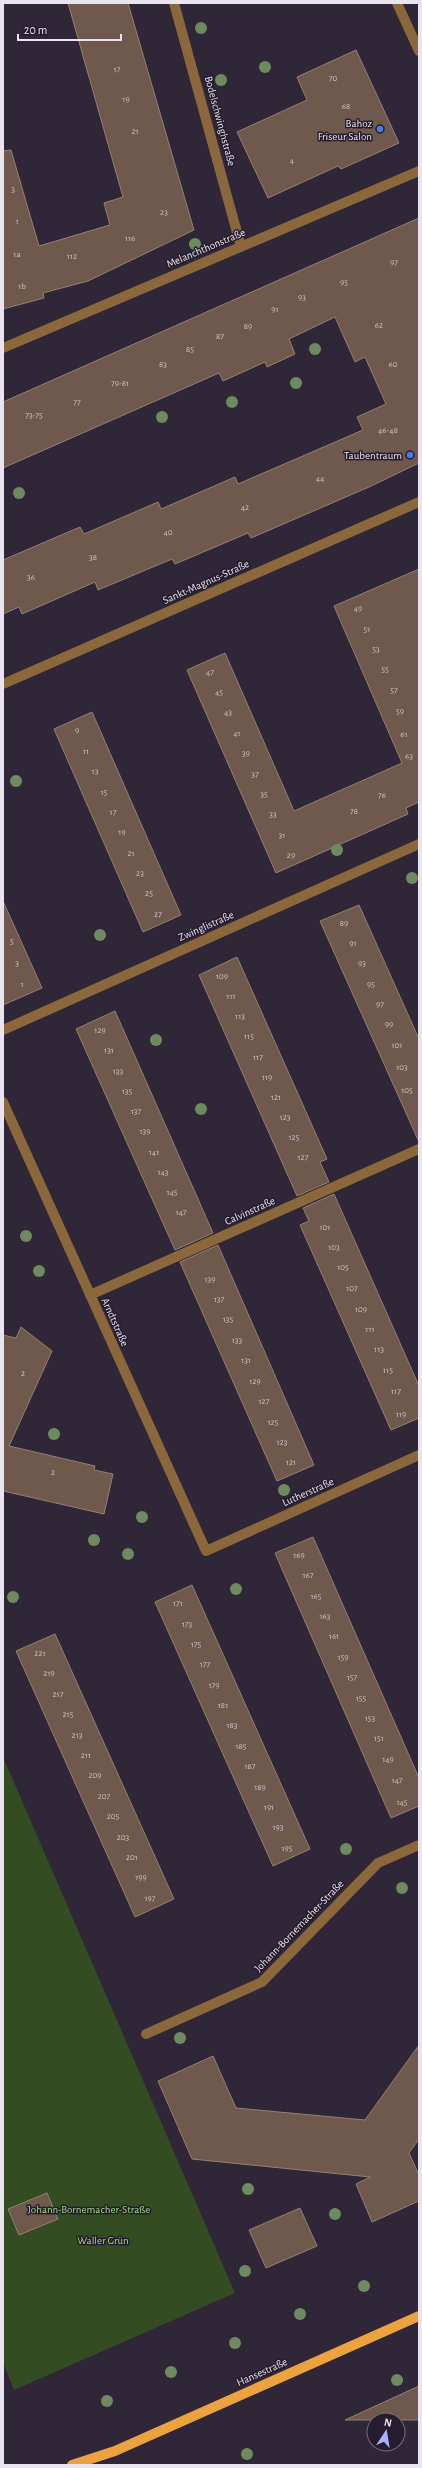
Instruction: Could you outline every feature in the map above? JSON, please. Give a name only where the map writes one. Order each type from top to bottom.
[{"type":"main road","name":"Hansestraße","points":[[72,2465],[115,2451],[419,2316]]},
{"type":"main road","name":"Hansestraße","points":[[91,2465],[115,2451]]},
{"type":"street","name":"Bodelschwinghstraße","points":[[174,3],[242,246]]},
{"type":"street","points":[[397,3],[419,51]]},
{"type":"street","name":"Melanchthonstraße","points":[[3,348],[419,171]]},
{"type":"street","name":"Sankt-Magnus-Straße","points":[[3,684],[419,502]]},
{"type":"street","name":"Zwinglistraße","points":[[3,1030],[419,844]]},
{"type":"street","name":"Arndtstraße","points":[[3,1102],[206,1551]]},
{"type":"street","name":"Calvinstraße","points":[[90,1295],[419,1149]]},
{"type":"street","name":"Lutherstraße","points":[[206,1551],[419,1455]]},
{"type":"street","name":"Johann-Bornemacher-Straße","points":[[146,2034],[262,1982],[378,1863],[419,1845]]},
{"type":"green space","name":"Waller Grün","points":[[3,1757],[235,2293],[14,2390],[3,2362]]},
{"type":"building","points":[[68,3],[128,3],[194,230],[88,281],[43,293],[44,298],[3,309],[3,151],[11,150],[39,246],[110,225],[104,203],[123,197]]},
{"type":"building","points":[[356,50],[399,143],[341,169],[338,166],[268,198],[237,132],[307,100],[297,77]]},
{"type":"building","points":[[419,218],[419,463],[369,487],[251,538],[248,533],[175,564],[172,559],[98,590],[95,582],[22,614],[19,607],[3,614],[3,560],[80,527],[84,534],[158,502],[161,509],[235,477],[238,484],[363,430],[357,417],[386,404],[365,357],[355,362],[335,317],[289,339],[295,354],[267,367],[265,362],[223,381],[219,373],[3,468],[3,402]]},
{"type":"building","points":[[419,569],[419,802],[406,808],[408,814],[276,873],[187,670],[225,653],[294,811],[402,763],[334,606]]},
{"type":"building","points":[[92,712],[181,915],[143,932],[54,729]]},
{"type":"building","points":[[3,901],[42,988],[3,1005]]},
{"type":"building","points":[[359,905],[419,1039],[419,1142],[320,921]]},
{"type":"building","points":[[237,957],[327,1159],[320,1162],[329,1182],[297,1196],[199,975]]},
{"type":"building","points":[[115,1011],[213,1233],[175,1250],[76,1029]]},
{"type":"building","points":[[334,1194],[419,1386],[419,1418],[391,1430],[300,1225],[309,1221],[303,1208]]},
{"type":"building","points":[[218,1245],[314,1465],[277,1481],[180,1262]]},
{"type":"building","points":[[21,1327],[52,1351],[9,1446],[95,1466],[94,1470],[113,1474],[104,1514],[3,1491],[3,1335],[16,1338]]},
{"type":"building","points":[[313,1537],[419,1778],[419,1806],[391,1818],[275,1553]]},
{"type":"building","points":[[192,1585],[310,1849],[273,1866],[155,1602]]},
{"type":"building","points":[[55,1634],[174,1899],[135,1917],[16,1651]]},
{"type":"building","points":[[419,2045],[419,2139],[409,2153],[419,2175],[419,2201],[372,2222],[356,2184],[370,2177],[192,2159],[158,2081],[213,2056],[236,2108],[365,2120]]},
{"type":"building","points":[[47,2193],[58,2219],[19,2235],[8,2209]]},
{"type":"building","points":[[300,2208],[317,2246],[266,2268],[249,2230]]},
{"type":"building","points":[[419,2386],[419,2420],[406,2420],[406,2412],[366,2412],[366,2420],[345,2420]]},
{"type":"place","name":"Bahoz Friseur Salon","points":[[380,129]]},
{"type":"place","name":"Taubentraum","points":[[410,455]]}]
